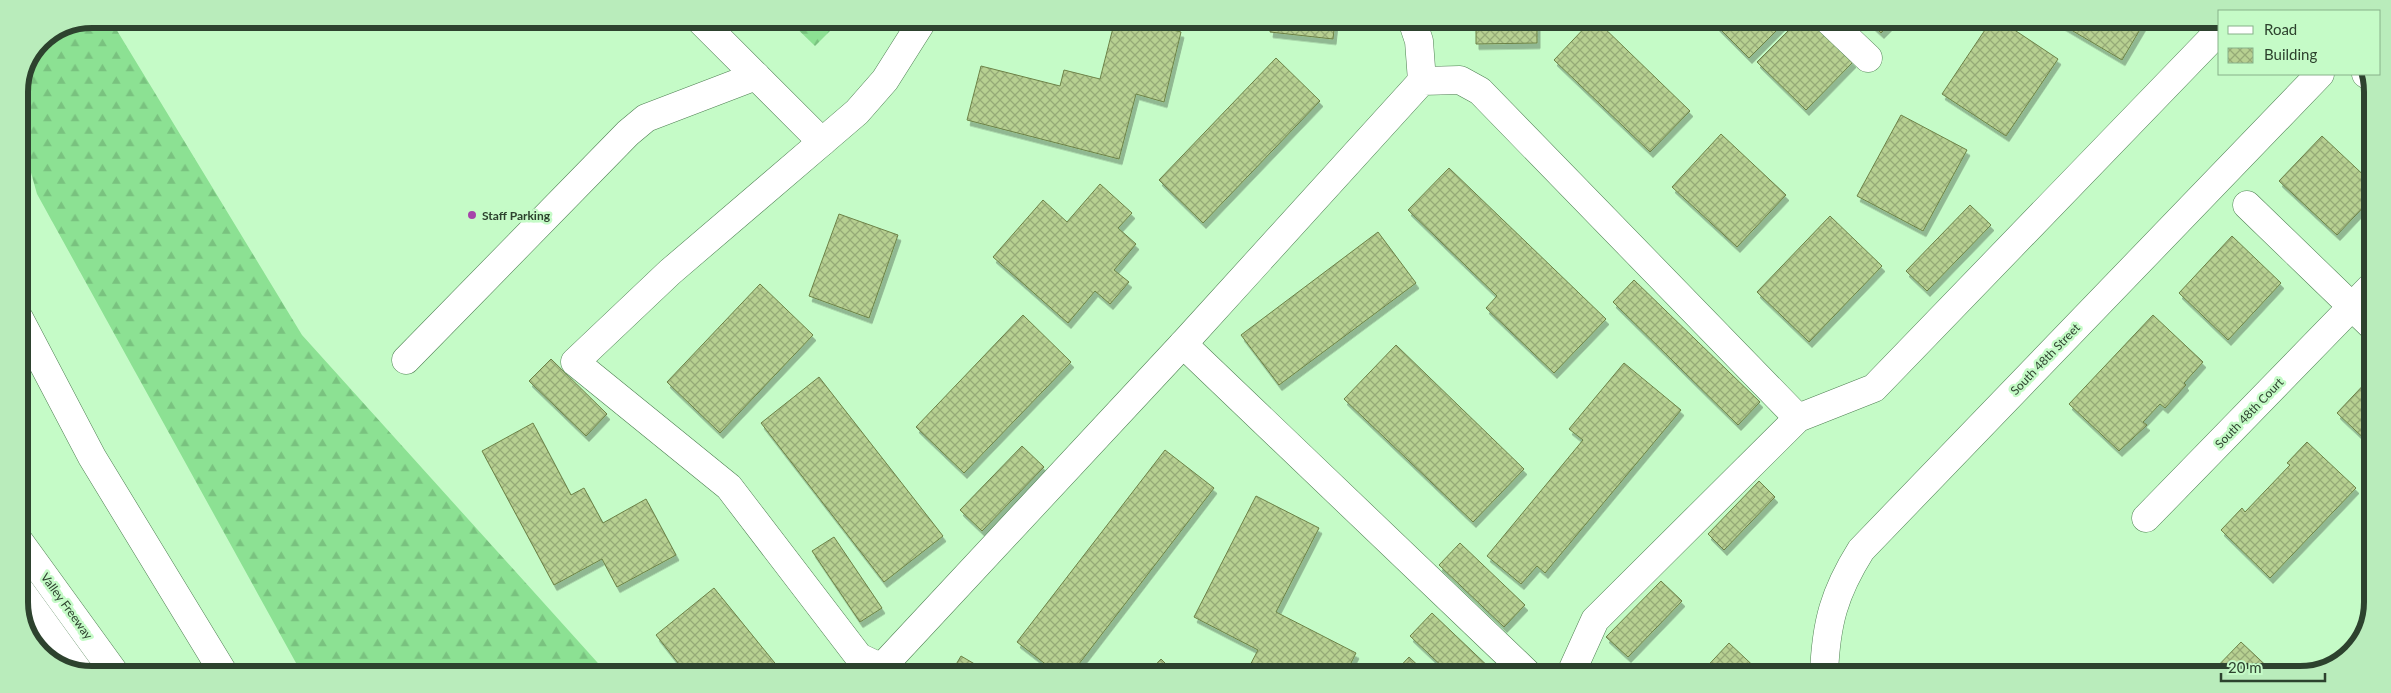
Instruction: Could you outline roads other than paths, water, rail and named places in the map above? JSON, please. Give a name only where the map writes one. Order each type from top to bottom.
[{"type":"main road","points":[[707,27],[822,142]]},
{"type":"main road","points":[[878,666],[859,657],[729,487],[575,362],[670,272],[857,112],[885,80],[919,27]]},
{"type":"main road","points":[[891,666],[1422,81],[1419,40],[1414,27]]},
{"type":"main road","points":[[1836,27],[1868,58]]},
{"type":"main road","points":[[1575,666],[1595,620],[1798,418],[1874,388],[2218,32]]},
{"type":"main road","name":"South 48th Street","points":[[1824,666],[1826,638],[1833,606],[1844,576],[1861,550],[2319,75]]},
{"type":"main road","points":[[406,360],[624,136],[646,118],[756,76]]},
{"type":"main road","points":[[1422,81],[1460,80],[1480,91],[1798,418]]},
{"type":"main road","points":[[2247,204],[2362,316]]},
{"type":"main road","name":"South 48th Court","points":[[2146,518],[2362,316]]},
{"type":"main road","points":[[27,334],[92,457],[219,666]]},
{"type":"main road","points":[[1184,344],[1520,666]]},
{"type":"main road","name":"Valley Freeway","points":[[28,553],[110,666]]},
{"type":"main road","points":[[28,601],[72,662]]},
{"type":"place","name":"Staff Parking","points":[[472,215]]}]
